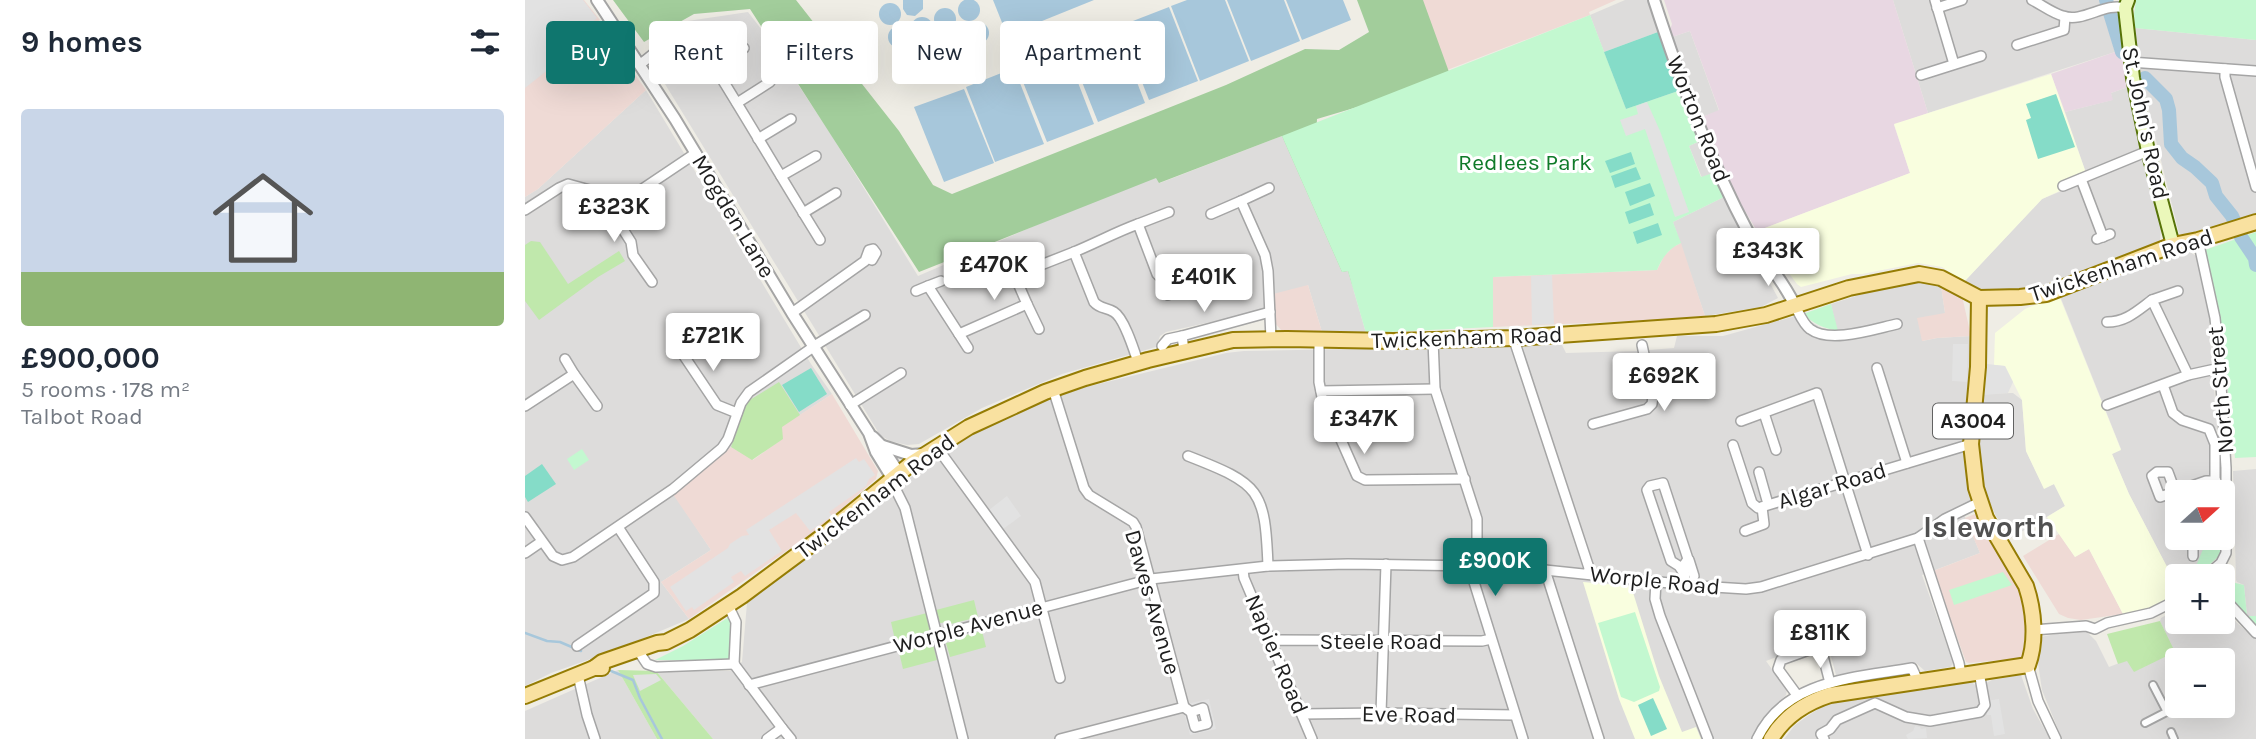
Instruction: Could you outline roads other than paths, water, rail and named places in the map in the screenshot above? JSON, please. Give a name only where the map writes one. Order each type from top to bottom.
[{"type":"main road","name":"St. John's Road","points":[[2124,5],[2130,62],[2148,151],[2173,245]]},
{"type":"main road","name":"Twickenham Road","points":[[594,668],[604,668],[659,648],[690,630],[897,485],[930,450],[999,411],[1053,389],[1138,362],[1183,343],[1271,339],[1319,347],[1515,338],[1716,324],[1759,316],[1849,288],[1919,274],[1941,278],[1979,298],[2019,298],[2046,294],[2173,245],[2249,224]]},
{"type":"main road","name":"A3004","points":[[1979,298],[1978,366],[1971,444],[1976,488],[1986,518],[2025,586],[2030,602],[2033,630],[2028,665]]},
{"type":"main road","name":"Twickenham Road","points":[[594,668],[604,661],[666,642]]},
{"type":"main road","points":[[1771,739],[1788,719],[1815,700],[1830,695],[2028,665]]},
{"type":"main road","points":[[525,696],[594,668]]},
{"type":"street","name":"Mogden Lane","points":[[597,0],[696,153],[814,348],[869,433],[880,444],[897,485]]},
{"type":"street","name":"Worton Road","points":[[1654,0],[1680,79],[1724,185],[1751,237],[1785,285],[1795,306]]},
{"type":"street","points":[[1954,64],[1936,4],[1962,0]]},
{"type":"street","points":[[2032,0],[2065,18],[2124,5]]},
{"type":"street","points":[[2017,45],[2064,30],[2065,18]]},
{"type":"street","points":[[1921,75],[1982,56]]},
{"type":"street","points":[[639,64],[649,59]]},
{"type":"street","points":[[2130,62],[2256,71]]},
{"type":"street","points":[[2225,69],[2256,187]]},
{"type":"street","points":[[725,84],[820,240]]},
{"type":"street","points":[[737,103],[767,84]]},
{"type":"street","points":[[758,139],[791,120]]},
{"type":"street","points":[[2063,186],[2148,151]]},
{"type":"street","points":[[525,210],[568,184],[619,198],[629,198],[696,153]]},
{"type":"street","points":[[781,176],[816,156]]},
{"type":"street","points":[[2081,179],[2103,237]]},
{"type":"street","points":[[1211,214],[1269,188]]},
{"type":"street","points":[[803,213],[836,193]]},
{"type":"street","points":[[619,198],[615,212],[617,220],[631,242],[633,255],[652,282]]},
{"type":"street","points":[[1241,201],[1265,255],[1271,339]]},
{"type":"street","points":[[1039,329],[1017,281],[1018,274],[1170,212]]},
{"type":"street","points":[[1138,224],[1168,295]]},
{"type":"street","name":"North Street","points":[[2198,240],[2215,318],[2220,368],[2226,468],[2226,547],[2220,564]]},
{"type":"street","points":[[1074,252],[1094,302],[1099,308],[1114,312],[1120,319],[1138,362]]},
{"type":"street","points":[[792,313],[867,258]]},
{"type":"street","points":[[916,291],[941,281]]},
{"type":"street","points":[[928,286],[968,348]]},
{"type":"street","points":[[2107,322],[2118,322],[2152,300],[2178,291]]},
{"type":"street","points":[[2152,300],[2188,375]]},
{"type":"street","points":[[959,334],[1027,304]]},
{"type":"street","points":[[1795,306],[1813,331],[1837,336],[1897,324]]},
{"type":"street","points":[[1162,346],[1168,339],[1183,343],[1270,312]]},
{"type":"street","points":[[525,517],[553,556],[562,560],[573,557],[673,489],[722,448],[749,392],[865,314]]},
{"type":"street","points":[[697,319],[706,333],[678,347],[717,405],[737,413]]},
{"type":"street","points":[[1515,338],[1589,568],[1588,574]]},
{"type":"street","points":[[1433,340],[1435,389],[1478,519],[1473,566],[1491,639],[1523,739]]},
{"type":"street","points":[[1593,424],[1647,409],[1652,404],[1653,396],[1641,345]]},
{"type":"street","points":[[1319,347],[1321,391],[1357,476],[1365,480],[1465,479]]},
{"type":"street","points":[[565,359],[597,406]]},
{"type":"street","points":[[1877,368],[1907,463]]},
{"type":"street","points":[[2107,405],[2188,375],[2220,368]]},
{"type":"street","points":[[851,405],[901,373]]},
{"type":"street","points":[[525,406],[574,374]]},
{"type":"street","points":[[2163,385],[2172,413],[2182,420],[2209,429],[2215,444],[2216,480]]},
{"type":"street","name":"Dawes Avenue","points":[[1053,389],[1084,488],[1089,495],[1133,522],[1136,527],[1187,709],[1060,739]]},
{"type":"street","points":[[1321,391],[1435,389]]},
{"type":"street","points":[[1741,421],[1817,394],[1868,555]]},
{"type":"street","points":[[1765,413],[1776,450]]},
{"type":"street","name":"Mogden Lane","points":[[869,433],[876,452],[897,485]]},
{"type":"street","name":"Mogden Lane","points":[[880,444],[905,454],[930,450]]},
{"type":"street","name":"Algar Road","points":[[1733,446],[1752,503],[1758,508],[1971,444]]},
{"type":"street","points":[[930,450],[1035,582],[1060,678]]},
{"type":"street","points":[[1188,456],[1230,472],[1244,481],[1258,498],[1266,522],[1268,566]]},
{"type":"street","points":[[1745,531],[1764,524],[1765,505],[1759,472]]},
{"type":"street","points":[[1684,563],[1674,564],[1668,554],[1647,490],[1650,486],[1663,484],[1688,578]]},
{"type":"street","points":[[897,485],[963,739]]},
{"type":"street","name":"Worple Road","points":[[1188,575],[1268,566],[1473,566],[1656,581],[1688,578],[1746,589],[1761,587],[1918,538],[1945,519],[1980,502]]},
{"type":"street","points":[[577,646],[654,593],[655,582],[618,527]]},
{"type":"street","points":[[1918,538],[1961,674]]},
{"type":"street","points":[[525,553],[541,542]]},
{"type":"street","points":[[2193,550],[2193,556]]},
{"type":"street","points":[[1381,713],[1386,564]]},
{"type":"street","name":"Napier Road","points":[[1243,570],[1312,739]]},
{"type":"street","points":[[1545,570],[1599,739]]},
{"type":"street","name":"Worple Avenue","points":[[749,685],[1151,579],[1188,575]]},
{"type":"street","points":[[1656,581],[1655,599],[1660,616],[1708,739]]},
{"type":"street","points":[[728,605],[736,626],[734,664],[791,739]]},
{"type":"street","points":[[2033,630],[2088,626],[2095,629],[2107,623],[2151,613],[2165,606]]},
{"type":"street","points":[[2235,610],[2256,633]]},
{"type":"street","name":"Steele Road","points":[[1271,643],[1279,640],[1491,639]]},
{"type":"street","points":[[1797,695],[1778,669],[1781,660],[1817,647],[1821,648],[1830,683]]},
{"type":"street","points":[[641,655],[647,664],[656,667],[734,664]]},
{"type":"street","points":[[2028,665],[2051,737]]},
{"type":"street","points":[[1757,739],[1771,717],[1797,695],[1830,683],[1912,668],[1918,681]]},
{"type":"street","points":[[1824,739],[1821,734],[1830,729],[1837,720],[1875,703],[1906,717],[1930,721],[1980,712],[1985,705],[1979,671]]},
{"type":"street","points":[[578,675],[595,739]]},
{"type":"street","points":[[2153,685],[2165,708]]},
{"type":"street","points":[[2145,723],[2165,713]]},
{"type":"street","name":"Eve Road","points":[[1302,714],[1515,715]]},
{"type":"street","points":[[768,739],[782,728]]},
{"type":"water","points":[[969,-1],[977,2],[977,18],[969,21],[961,18],[958,10],[961,2]]},
{"type":"water","points":[[903,0],[923,0],[923,9],[915,16],[907,15],[903,9]]},
{"type":"water","points":[[993,0],[1094,0],[1042,21],[1001,21]]},
{"type":"water","points":[[1187,0],[1225,0],[1249,61],[1200,81],[1171,6]]},
{"type":"water","points":[[1227,0],[1284,0],[1300,41],[1251,61]]},
{"type":"water","points":[[1286,0],[1343,0],[1351,20],[1302,40]]},
{"type":"water","points":[[890,3],[898,6],[898,21],[892,21],[890,25],[882,22],[879,14],[882,6]]},
{"type":"water","points":[[1169,7],[1198,81],[1149,100],[1143,84],[1165,84],[1165,21],[1133,21]]},
{"type":"water","points":[[945,8],[953,11],[956,21],[934,19],[937,11]]},
{"type":"water","points":[[922,17],[930,21],[914,21]]},
{"type":"water","points":[[892,28],[892,46],[888,37]]},
{"type":"water","points":[[1000,74],[1000,84],[1020,84],[1044,144],[995,162],[966,87],[986,84],[986,79]]},
{"type":"water","points":[[1024,84],[1079,84],[1094,124],[1047,142]]},
{"type":"water","points":[[1083,84],[1138,84],[1145,103],[1098,122]]},
{"type":"water","points":[[964,89],[994,163],[944,182],[914,107]]},
{"type":"waterway","points":[[2106,0],[2122,52]]},
{"type":"waterway","points":[[2145,78],[2166,99],[2171,144],[2182,158],[2212,183],[2216,196],[2232,216],[2241,237],[2255,258],[2256,265]]},
{"type":"waterway","points":[[525,633],[547,641],[560,642],[581,651]]},
{"type":"waterway","points":[[611,671],[633,680],[662,739]]},
{"type":"district","name":"Isleworth","points":[[1989,527]]},
{"type":"park label","name":"Redlees Park","points":[[1525,162]]}]
